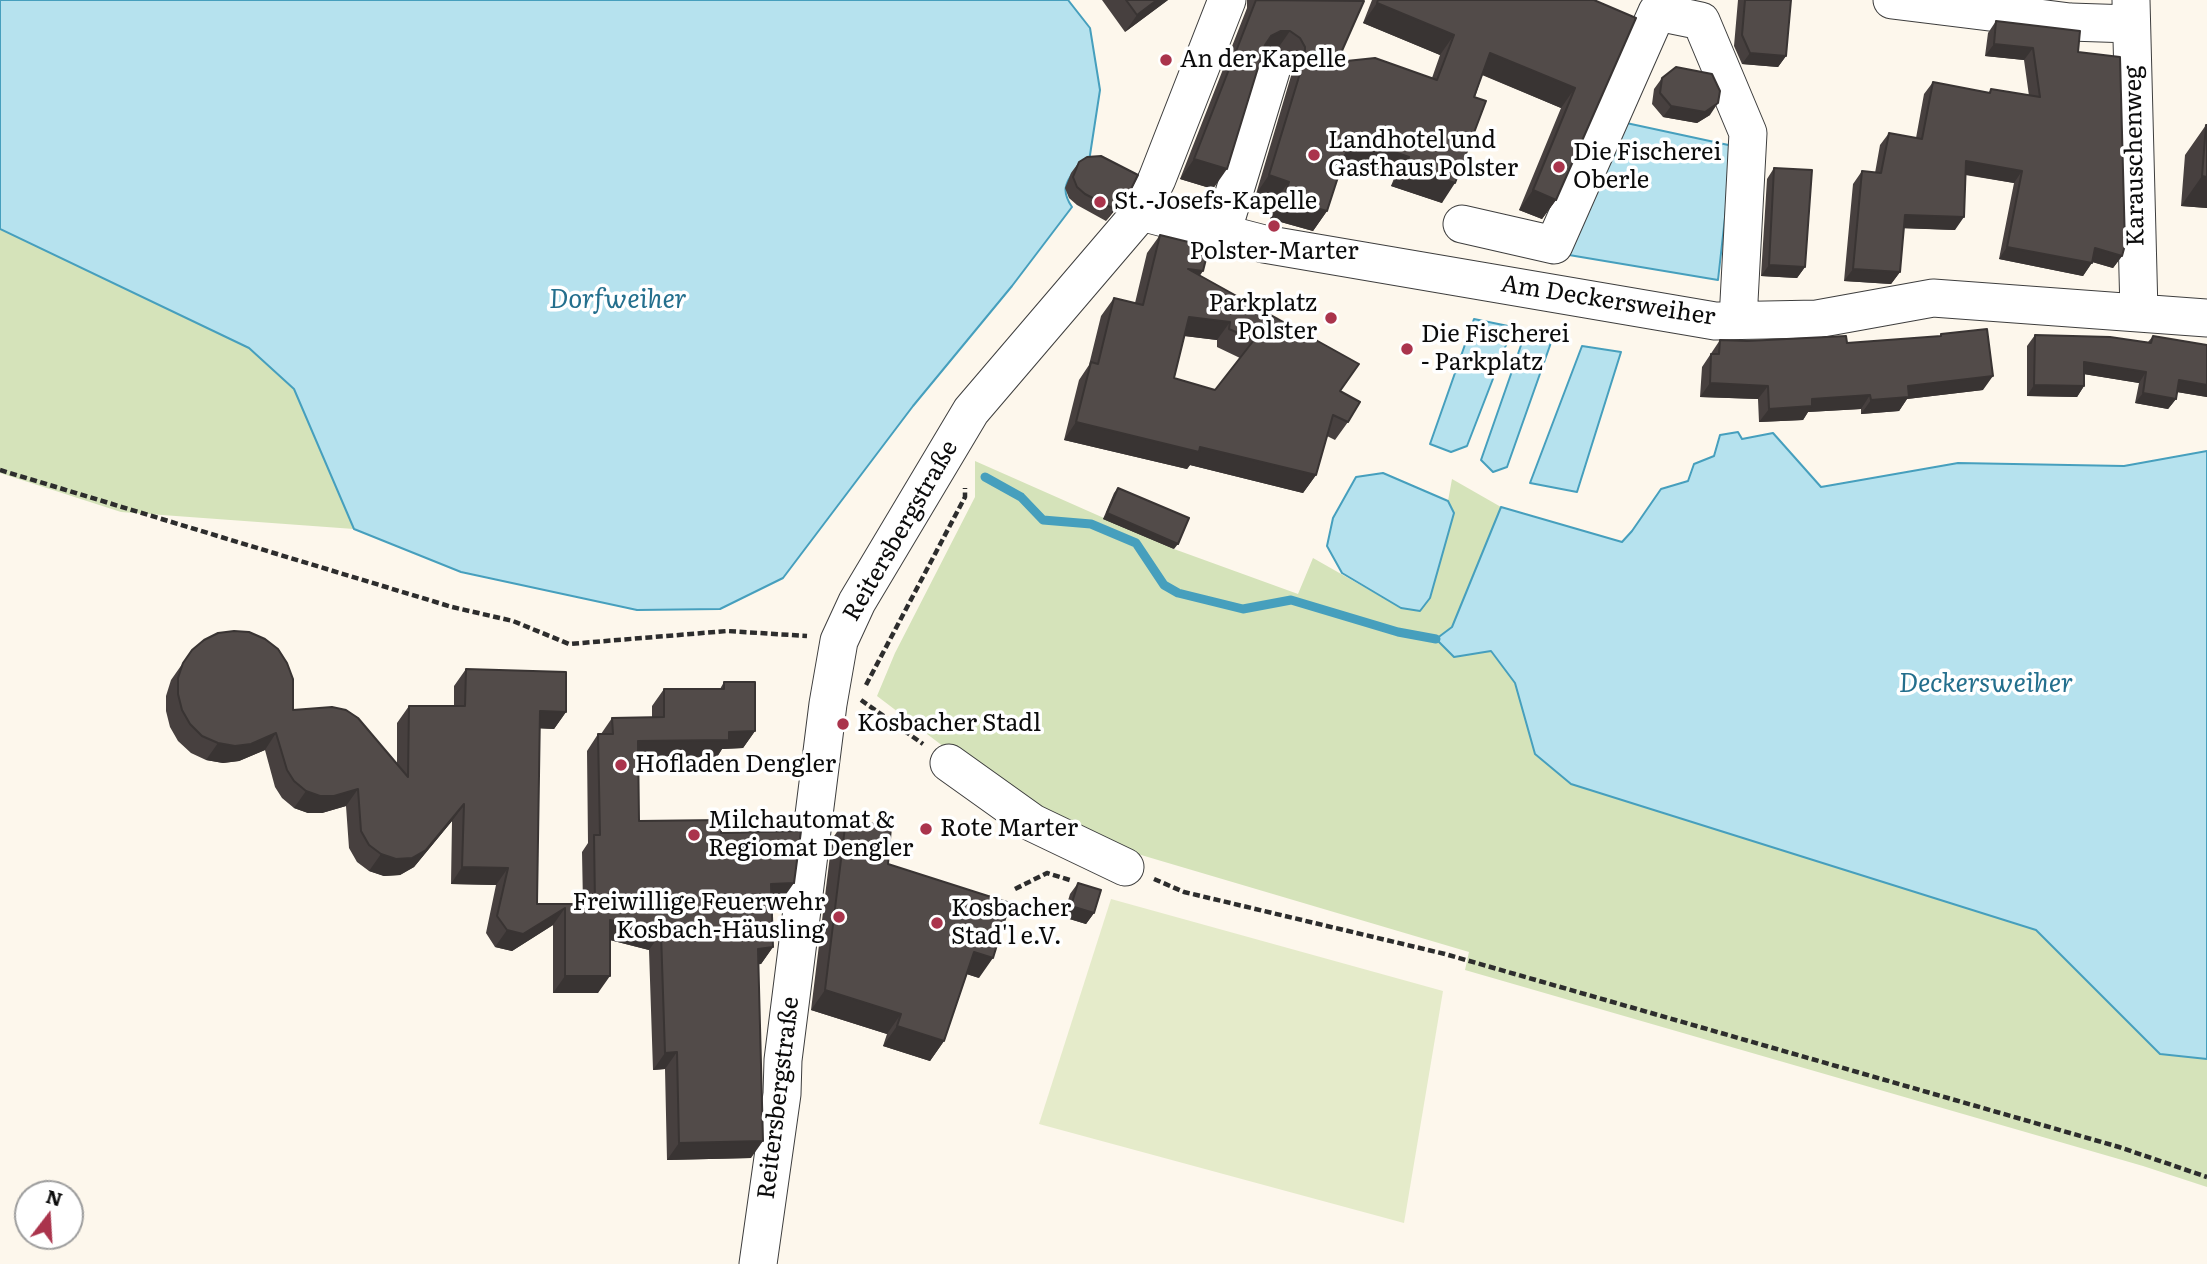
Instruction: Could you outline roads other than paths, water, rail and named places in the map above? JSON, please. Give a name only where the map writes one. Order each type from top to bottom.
[{"type":"street","name":"Reitersbergstraße","points":[[758,1264],[782,1094],[783,1060],[846,689],[839,641],[857,602],[971,411],[1140,212],[1157,179],[1227,0]]},
{"type":"street","points":[[1892,0],[2070,22],[2131,12]]},
{"type":"street","points":[[1462,223],[1554,245],[1657,12],[1700,21],[1748,133],[1738,320]]},
{"type":"street","name":"Karauschenweg","points":[[2131,12],[2139,312]]},
{"type":"street","points":[[1222,233],[1271,71]]},
{"type":"street","name":"Am Deckersweiher","points":[[1140,212],[1264,244],[1701,318],[1817,319],[1934,298],[2207,318]]},
{"type":"street","points":[[949,763],[1033,823],[1125,867]]},
{"type":"water","name":"Dorfweiher","points":[[0,0],[1068,0],[1090,28],[1100,90],[1088,168],[1075,170],[1067,184],[1067,197],[1072,207],[1012,286],[913,406],[783,578],[720,609],[637,610],[461,572],[354,529],[294,389],[249,348],[0,229]]},
{"type":"water","points":[[1617,121],[1733,146],[1718,280],[1563,254]]},
{"type":"water","points":[[1474,319],[1513,327],[1467,446],[1451,452],[1430,444]]},
{"type":"water","points":[[1526,331],[1553,337],[1507,467],[1493,472],[1481,460]]},
{"type":"water","points":[[1582,346],[1621,352],[1577,492],[1530,483]]},
{"type":"water","name":"Deckersweiher","points":[[1738,432],[1742,439],[1773,433],[1821,487],[1958,463],[2124,466],[2207,451],[2207,1059],[2160,1054],[2036,930],[1571,784],[1535,754],[1515,683],[1491,651],[1454,657],[1436,639],[1452,627],[1501,507],[1622,542],[1661,489],[1688,481],[1694,464],[1714,456],[1720,435]]},
{"type":"water","points":[[1383,473],[1448,501],[1454,513],[1430,598],[1420,611],[1401,608],[1342,573],[1327,546],[1333,518],[1356,477]]},
{"type":"waterway","points":[[985,477],[1021,497],[1043,520],[1091,524],[1136,543],[1164,585],[1178,593],[1243,609],[1291,600],[1398,632],[1436,639]]},
{"type":"place","name":"An der Kapelle","points":[[1166,60]]},
{"type":"place","name":"Landhotel und Gasthaus Polster","points":[[1314,155]]},
{"type":"place","name":"Die Fischerei Oberle","points":[[1559,167]]},
{"type":"place","name":"St.-Josefs-Kapelle","points":[[1100,202]]},
{"type":"place","name":"Polster-Marter","points":[[1274,226]]},
{"type":"place","name":"Parkplatz Polster","points":[[1331,318]]},
{"type":"place","name":"Die Fischerei - Parkplatz","points":[[1407,349]]},
{"type":"place","name":"Kosbacher Stadl","points":[[843,724]]},
{"type":"place","name":"Hofladen Dengler","points":[[621,765]]},
{"type":"place","name":"Rote Marter","points":[[926,829]]},
{"type":"place","name":"Milchautomat & Regiomat Dengler","points":[[694,835]]},
{"type":"place","name":"Freiwillige Feuerwehr Kosbach-Häusling","points":[[839,917]]},
{"type":"place","name":"Kosbacher Stad'l e.V.","points":[[937,923]]}]
